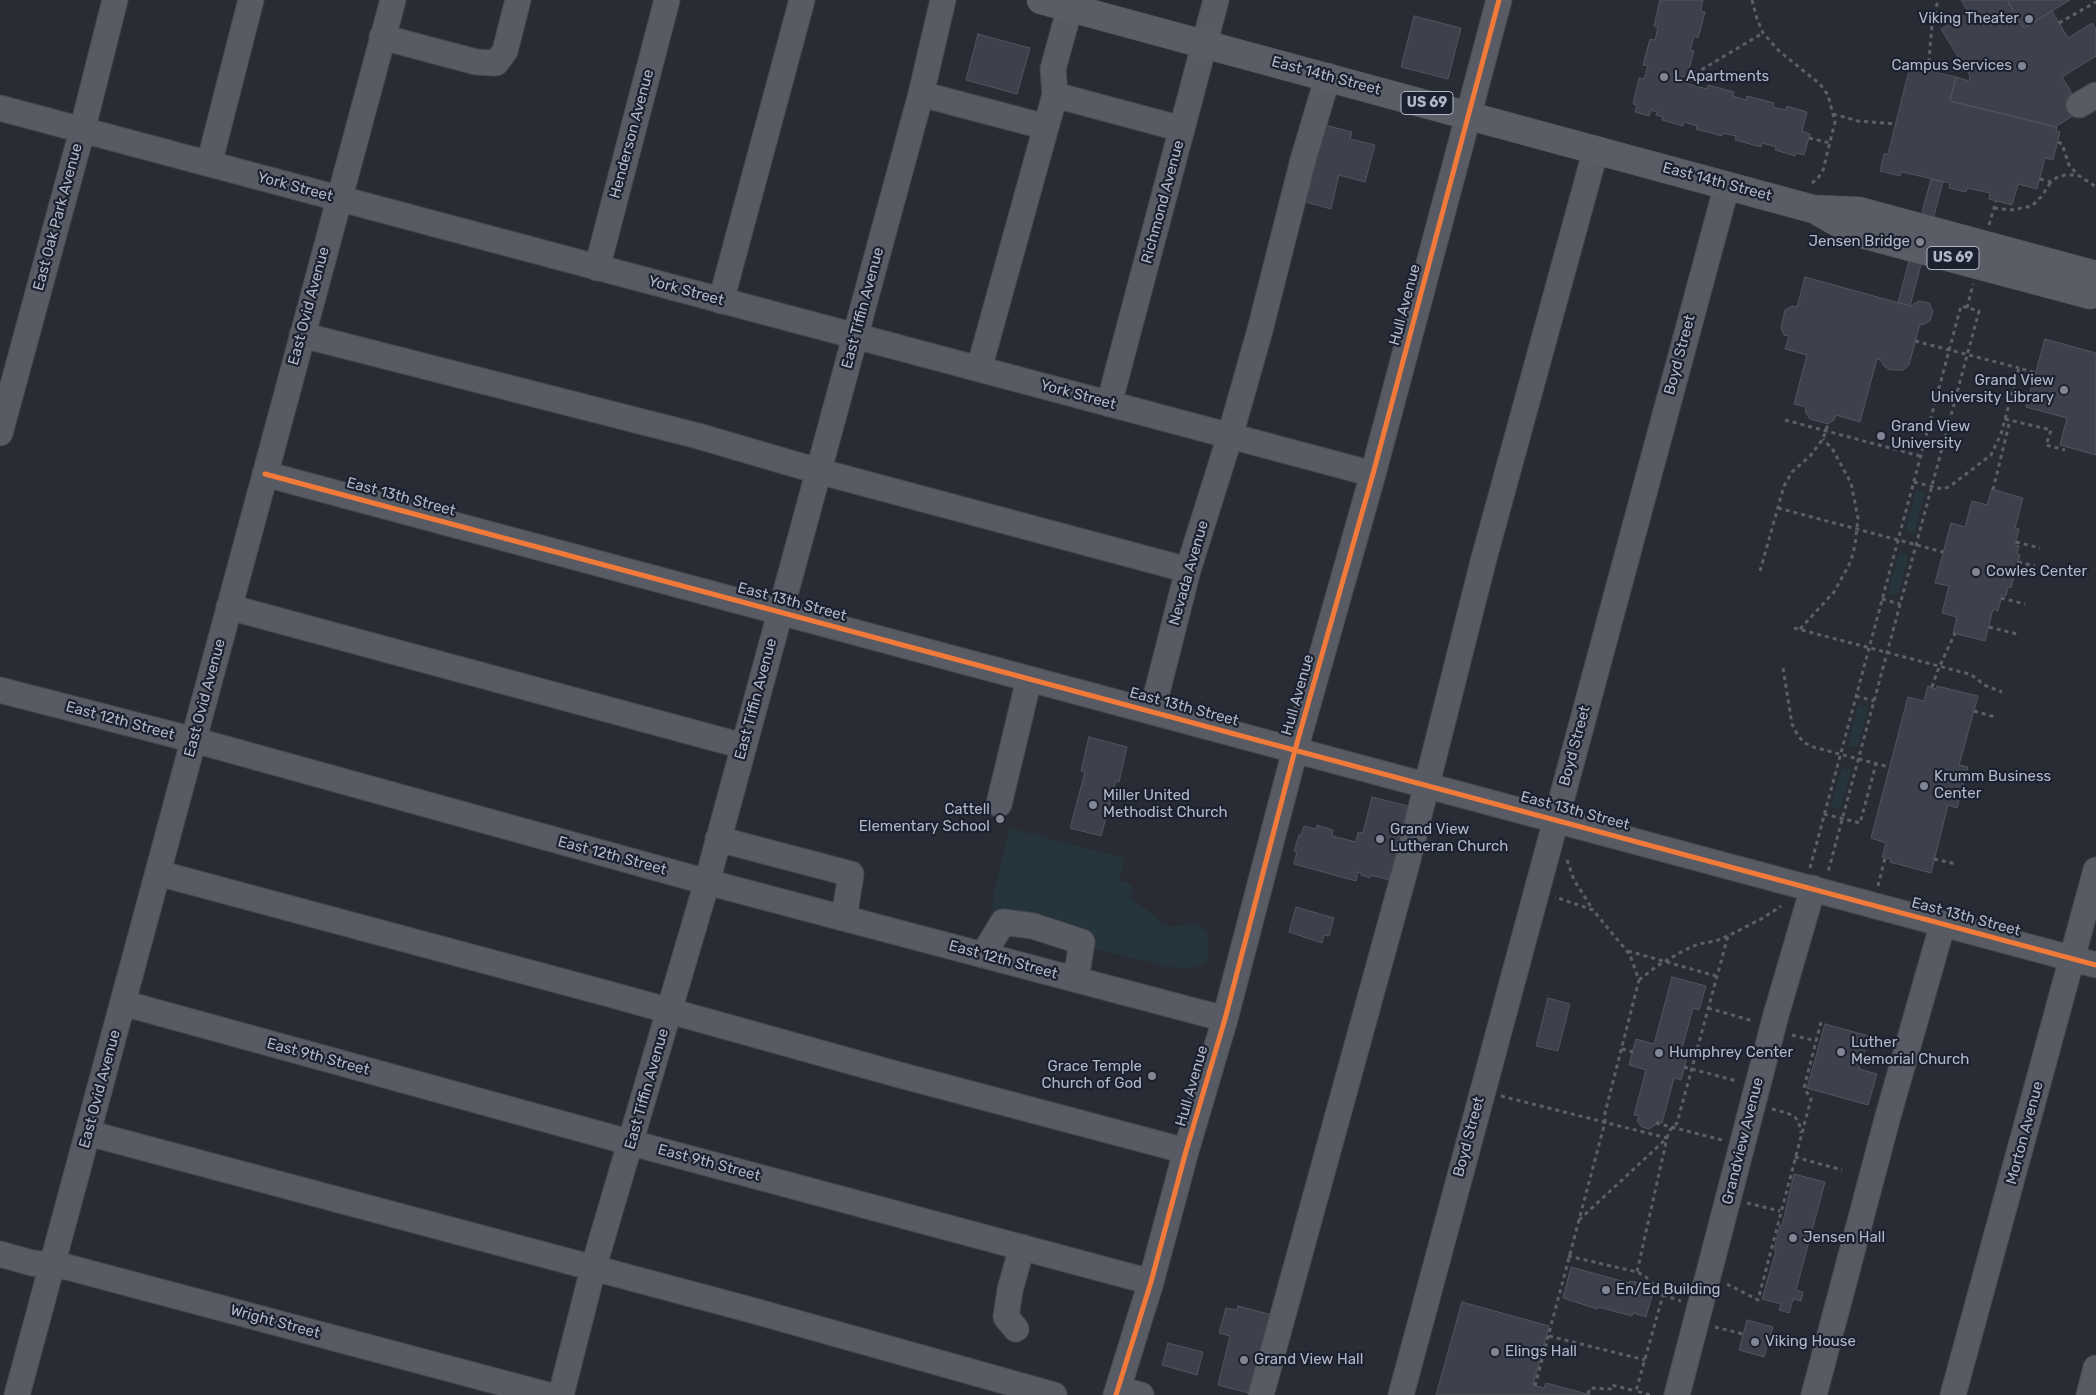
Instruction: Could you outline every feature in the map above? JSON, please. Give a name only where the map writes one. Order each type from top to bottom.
[{"type":"main road","name":"East 14th Street","points":[[1041,0],[1726,185],[1812,197],[2096,275]]},
{"type":"main road","name":"East 14th Street","points":[[1812,197],[1854,232],[2090,295],[2096,293]]},
{"type":"street","name":"East Oak Park Avenue","points":[[0,432],[82,131],[115,0]]},
{"type":"street","points":[[209,164],[252,0]]},
{"type":"street","name":"East Ovid Avenue","points":[[20,1394],[51,1265],[88,1134],[393,0]]},
{"type":"street","points":[[382,37],[476,62],[496,63],[505,51],[518,0]]},
{"type":"street","name":"Henderson Avenue","points":[[597,268],[667,0]]},
{"type":"street","points":[[721,300],[802,0]]},
{"type":"street","name":"East Tiffin Avenue","points":[[561,1395],[593,1269],[632,1143],[707,882],[921,94],[943,0]]},
{"type":"street","name":"Richmond Avenue","points":[[1109,404],[1216,0]]},
{"type":"street","name":"Hull Avenue","points":[[1125,1393],[1151,1282],[1186,1151],[1225,1019],[1295,750],[1373,474],[1499,0]]},
{"type":"street","points":[[979,369],[1055,95],[1053,69],[1070,7]]},
{"type":"street","name":"Nevada Avenue","points":[[1152,712],[1188,570],[1230,436],[1260,330],[1303,160],[1328,76]]},
{"type":"street","points":[[921,94],[1046,127]]},
{"type":"street","points":[[1055,95],[1182,128]]},
{"type":"street","name":"York Street","points":[[0,108],[1373,474]]},
{"type":"street","points":[[1261,1395],[1427,785],[1483,562],[1596,149]]},
{"type":"street","name":"Boyd Street","points":[[1401,1395],[1726,185]]},
{"type":"street","points":[[302,335],[698,436],[818,471],[1188,570]]},
{"type":"street","name":"East 13th Street","points":[[265,474],[1814,888],[2084,962]]},
{"type":"street","points":[[229,606],[743,746]]},
{"type":"street","points":[[999,804],[1029,679]]},
{"type":"street","name":"East 12th Street","points":[[0,690],[194,740],[707,882],[1225,1019]]},
{"type":"street","points":[[718,839],[851,874],[844,918]]},
{"type":"street","name":"Morton Avenue","points":[[1953,1395],[2084,962],[2096,870]]},
{"type":"street","points":[[158,873],[1186,1151]]},
{"type":"street","name":"Grandview Avenue","points":[[1677,1395],[1773,1027],[1814,888]]},
{"type":"street","points":[[983,955],[1003,922],[1033,926],[1082,942],[1076,980]]},
{"type":"street","points":[[1814,1395],[1900,1071],[1943,923]]},
{"type":"street","name":"East 9th Street","points":[[123,1003],[632,1143],[1151,1282]]},
{"type":"street","points":[[88,1134],[751,1310],[1054,1395]]},
{"type":"street","points":[[1016,1329],[1006,1317],[1010,1290],[1022,1247]]},
{"type":"street","name":"Wright Street","points":[[0,1254],[32,1263],[67,1267],[548,1395]]},
{"type":"street","points":[[2089,1395],[2096,1368]]},
{"type":"path","points":[[1752,0],[1764,33],[1779,52],[1820,84],[1828,94],[1835,122],[1823,170],[1818,178],[1812,197]]},
{"type":"path","points":[[1928,70],[1932,26],[1938,0]]},
{"type":"path","points":[[2059,23],[2096,2]]},
{"type":"path","points":[[1681,82],[1764,33]]},
{"type":"path","points":[[1834,114],[1858,121],[1896,124]]},
{"type":"path","points":[[1809,138],[1830,143]]},
{"type":"path","points":[[2058,142],[2062,144],[2068,164],[2078,175],[2096,187]]},
{"type":"path","points":[[1994,208],[2021,210],[2032,206],[2056,178],[2065,175],[2078,175]]},
{"type":"path","points":[[2040,179],[2051,182]]},
{"type":"path","points":[[1961,306],[1979,311],[1843,819],[1814,888],[1824,814],[1961,306]]},
{"type":"path","points":[[1915,341],[2036,373]]},
{"type":"path","points":[[1914,482],[1942,489],[1949,487],[1991,455],[1996,447],[2019,368]]},
{"type":"path","points":[[2005,419],[2050,430],[2046,445],[2066,450]]},
{"type":"path","points":[[1785,420],[1920,456]]},
{"type":"path","points":[[1993,490],[2010,420]]},
{"type":"path","points":[[1760,571],[1784,486],[1792,472],[1810,456],[1823,439],[1828,424]]},
{"type":"path","points":[[1799,629],[1834,592],[1844,576],[1851,561],[1857,529],[1856,504],[1851,483],[1833,450],[1823,439]]},
{"type":"path","points":[[1778,508],[1943,552]]},
{"type":"path","points":[[2016,542],[2040,548]]},
{"type":"path","points":[[2018,562],[2035,566]]},
{"type":"path","points":[[2001,598],[2025,604]]},
{"type":"path","points":[[1882,599],[1900,604]]},
{"type":"path","points":[[1989,627],[2017,634]]},
{"type":"path","points":[[1794,628],[1968,674],[1984,685],[2002,692]]},
{"type":"path","points":[[1932,688],[1956,633]]},
{"type":"path","points":[[1783,668],[1792,724],[1798,736],[1813,747],[1889,767]]},
{"type":"path","points":[[1856,696],[1874,701]]},
{"type":"path","points":[[1974,712],[1995,717]]},
{"type":"path","points":[[1824,814],[1860,823],[1876,764]]},
{"type":"path","points":[[1535,1386],[1605,1122],[1605,1113],[1639,980],[1636,967],[1627,951],[1593,910],[1574,880],[1565,855]]},
{"type":"path","points":[[1878,886],[1886,858]]},
{"type":"path","points":[[1934,858],[1956,864]]},
{"type":"path","points":[[1535,892],[1593,910]]},
{"type":"path","points":[[1639,980],[1657,966],[1698,944],[1716,941],[1728,936],[1763,918],[1781,906]]},
{"type":"path","points":[[1637,1272],[1667,1138],[1669,1131],[1674,1127],[1692,1069],[1728,936]]},
{"type":"path","points":[[1627,951],[1716,976]]},
{"type":"path","points":[[1708,1008],[1773,1027]]},
{"type":"path","points":[[1726,1284],[1758,1300],[1781,1217],[1780,1211],[1811,1100],[1804,1088],[1821,1022]]},
{"type":"path","points":[[1622,1049],[1633,1052]]},
{"type":"path","points":[[1684,1067],[1755,1095],[1795,1117],[1799,1123],[1801,1136]]},
{"type":"path","points":[[1482,1090],[1667,1138]]},
{"type":"path","points":[[1656,1123],[1742,1145]]},
{"type":"path","points":[[1578,1221],[1667,1138]]},
{"type":"path","points":[[1795,1157],[1842,1170]]},
{"type":"path","points":[[1729,1198],[1780,1211]]},
{"type":"path","points":[[1568,1256],[1637,1272],[1645,1276],[1663,1295],[1636,1391]]},
{"type":"path","points":[[1696,1322],[1743,1334]]},
{"type":"path","points":[[1549,1336],[1645,1360]]},
{"type":"path","points":[[1588,1394],[1590,1388],[1611,1390],[1612,1385],[1651,1395]]},
{"type":"shaded area","points":[[1916,490],[1925,493],[1914,533],[1906,530]]},
{"type":"shaded area","points":[[1899,553],[1908,555],[1898,595],[1888,593]]},
{"type":"shaded area","points":[[1858,705],[1868,707],[1857,748],[1848,745]]},
{"type":"shaded area","points":[[1842,768],[1851,770],[1840,810],[1831,807]]},
{"type":"shaded area","points":[[1009,828],[1124,858],[1119,881],[1128,883],[1134,889],[1129,898],[1146,909],[1163,925],[1174,927],[1190,924],[1200,925],[1206,932],[1209,940],[1206,962],[1189,969],[1172,967],[988,923]]},
{"type":"building","name":"L Apartments","points":[[1660,0],[1703,0],[1701,11],[1705,12],[1698,38],[1694,36],[1690,50],[1694,51],[1687,77],[1683,76],[1681,82],[1707,89],[1708,85],[1734,92],[1733,96],[1746,100],[1747,96],[1774,103],[1773,107],[1786,110],[1787,106],[1807,112],[1802,131],[1810,134],[1804,155],[1796,153],[1795,156],[1775,150],[1776,147],[1762,143],[1761,147],[1735,140],[1736,136],[1723,133],[1722,136],[1696,129],[1697,126],[1684,122],[1683,126],[1662,120],[1663,117],[1656,115],[1657,112],[1651,110],[1649,116],[1635,112],[1637,105],[1633,104],[1639,78],[1644,79],[1648,66],[1643,65],[1650,39],[1655,40],[1658,27],[1654,26]]},
{"type":"building","name":"Campus Services","points":[[1961,0],[2007,0],[2024,28],[2052,11],[2068,38],[2092,23],[2096,29],[2096,56],[2062,77],[2082,110],[2055,127],[1950,101],[1956,77],[1969,81],[1970,76],[1941,29],[1968,12]]},
{"type":"building","name":"Viking Theater","points":[[2007,0],[2070,0],[2024,28]]},
{"type":"building","points":[[1414,16],[1461,28],[1448,79],[1401,67]]},
{"type":"building","points":[[978,34],[1030,48],[1017,94],[966,80]]},
{"type":"building","points":[[1910,66],[1956,77],[1950,101],[2057,127],[2056,131],[2060,132],[2053,160],[2045,158],[2037,189],[2018,184],[2012,205],[1989,199],[1990,193],[1967,188],[1966,192],[1949,188],[1950,183],[1902,172],[1900,176],[1880,171],[1884,154],[1888,154]]},
{"type":"building","points":[[1321,124],[1352,132],[1350,139],[1375,145],[1365,182],[1339,175],[1331,209],[1302,201]]},
{"type":"building","name":"Jensen Bridge","points":[[1931,179],[1943,182],[1910,306],[1898,302]]},
{"type":"building","points":[[1805,277],[1910,306],[1919,301],[1929,303],[1933,311],[1930,321],[1922,325],[1920,324],[1909,365],[1903,370],[1890,370],[1884,366],[1881,360],[1877,359],[1860,422],[1836,415],[1834,420],[1828,424],[1810,419],[1805,411],[1806,407],[1794,404],[1807,355],[1785,349],[1789,336],[1784,335],[1781,328],[1785,310],[1792,306],[1797,307]]},
{"type":"building","name":"Grand View University Library","points":[[2045,339],[2096,353],[2096,455],[2060,445],[2067,418],[2026,407]]},
{"type":"building","name":"Cowles Center","points":[[1992,489],[2023,498],[2015,528],[2019,529],[2015,545],[2019,546],[2017,554],[2020,555],[2011,588],[2008,587],[2006,596],[2002,595],[1998,611],[1993,609],[1985,641],[1953,633],[1957,617],[1942,613],[1949,586],[1935,583],[1951,523],[1965,527],[1972,501],[1987,505]]},
{"type":"building","name":"Krumm Business Center","points":[[1928,686],[1936,689],[1937,686],[1978,696],[1959,765],[1968,767],[1957,808],[1948,805],[1931,873],[1890,862],[1891,859],[1882,857],[1886,843],[1871,838],[1908,697],[1924,701]]},
{"type":"building","name":"Miller United Methodist Church","points":[[1089,737],[1127,747],[1119,782],[1116,781],[1101,836],[1070,828],[1085,772],[1081,771]]},
{"type":"building","name":"Grand View Lutheran Church","points":[[1372,797],[1412,807],[1393,881],[1371,875],[1370,878],[1358,872],[1356,881],[1294,864],[1297,852],[1294,851],[1304,826],[1316,829],[1317,825],[1333,830],[1332,836],[1356,842],[1358,832],[1363,833]]},
{"type":"building","points":[[1296,907],[1334,918],[1329,936],[1324,935],[1322,943],[1289,932]]},
{"type":"building","name":"Humphrey Center","points":[[1672,977],[1706,986],[1699,1010],[1693,1008],[1681,1052],[1688,1054],[1681,1080],[1674,1078],[1662,1123],[1657,1121],[1649,1129],[1642,1127],[1637,1121],[1639,1116],[1634,1115],[1646,1070],[1629,1065],[1636,1039],[1654,1044]]},
{"type":"building","points":[[1548,998],[1570,1004],[1558,1051],[1536,1046]]},
{"type":"building","name":"Luther Memorial Church","points":[[1825,1024],[1869,1036],[1859,1069],[1877,1074],[1868,1105],[1807,1088]]},
{"type":"building","name":"Jensen Hall","points":[[1794,1174],[1825,1182],[1796,1290],[1803,1292],[1801,1301],[1793,1299],[1789,1313],[1779,1310],[1781,1304],[1762,1299],[1776,1251],[1774,1250],[1780,1225],[1782,1226]]},
{"type":"building","name":"En/Ed Building","points":[[1571,1267],[1629,1283],[1630,1281],[1641,1283],[1640,1289],[1653,1292],[1646,1317],[1633,1313],[1632,1316],[1598,1307],[1597,1309],[1563,1298]]},
{"type":"building","name":"Elings Hall","points":[[1462,1302],[1549,1326],[1533,1385],[1544,1388],[1546,1383],[1591,1395],[1436,1395]]},
{"type":"building","name":"Grand View Hall","points":[[1238,1306],[1276,1316],[1256,1395],[1218,1385],[1230,1336],[1219,1333],[1226,1308],[1237,1310]]},
{"type":"building","name":"Viking House","points":[[1747,1320],[1773,1327],[1764,1357],[1739,1350]]},
{"type":"building","points":[[1168,1343],[1203,1352],[1197,1375],[1162,1365]]},
{"type":"cycle path","points":[[1116,1395],[1151,1282],[1186,1151],[1225,1019],[1295,750],[1373,474],[1499,0]]},
{"type":"cycle path","points":[[265,474],[2096,965]]},
{"type":"place","name":"Viking Theater","points":[[2029,19]]},
{"type":"place","name":"Campus Services","points":[[2022,66]]},
{"type":"place","name":"L Apartments","points":[[1664,77]]},
{"type":"place","name":"Jensen Bridge","points":[[1920,242]]},
{"type":"place","name":"Grand View University Library","points":[[2064,390]]},
{"type":"place","name":"Grand View University","points":[[1881,436]]},
{"type":"place","name":"Cowles Center","points":[[1976,572]]},
{"type":"place","name":"Krumm Business Center","points":[[1924,786]]},
{"type":"place","name":"Miller United Methodist Church","points":[[1093,805]]},
{"type":"place","name":"Cattell Elementary School","points":[[1000,819]]},
{"type":"place","name":"Grand View Lutheran Church","points":[[1380,839]]},
{"type":"place","name":"Luther Memorial Church","points":[[1841,1052]]},
{"type":"place","name":"Humphrey Center","points":[[1659,1053]]},
{"type":"place","name":"Grace Temple Church of God","points":[[1152,1076]]},
{"type":"place","name":"Jensen Hall","points":[[1793,1238]]},
{"type":"place","name":"En/Ed Building","points":[[1606,1290]]},
{"type":"place","name":"Viking House","points":[[1755,1342]]},
{"type":"place","name":"Elings Hall","points":[[1495,1352]]},
{"type":"place","name":"Grand View Hall","points":[[1244,1360]]}]
